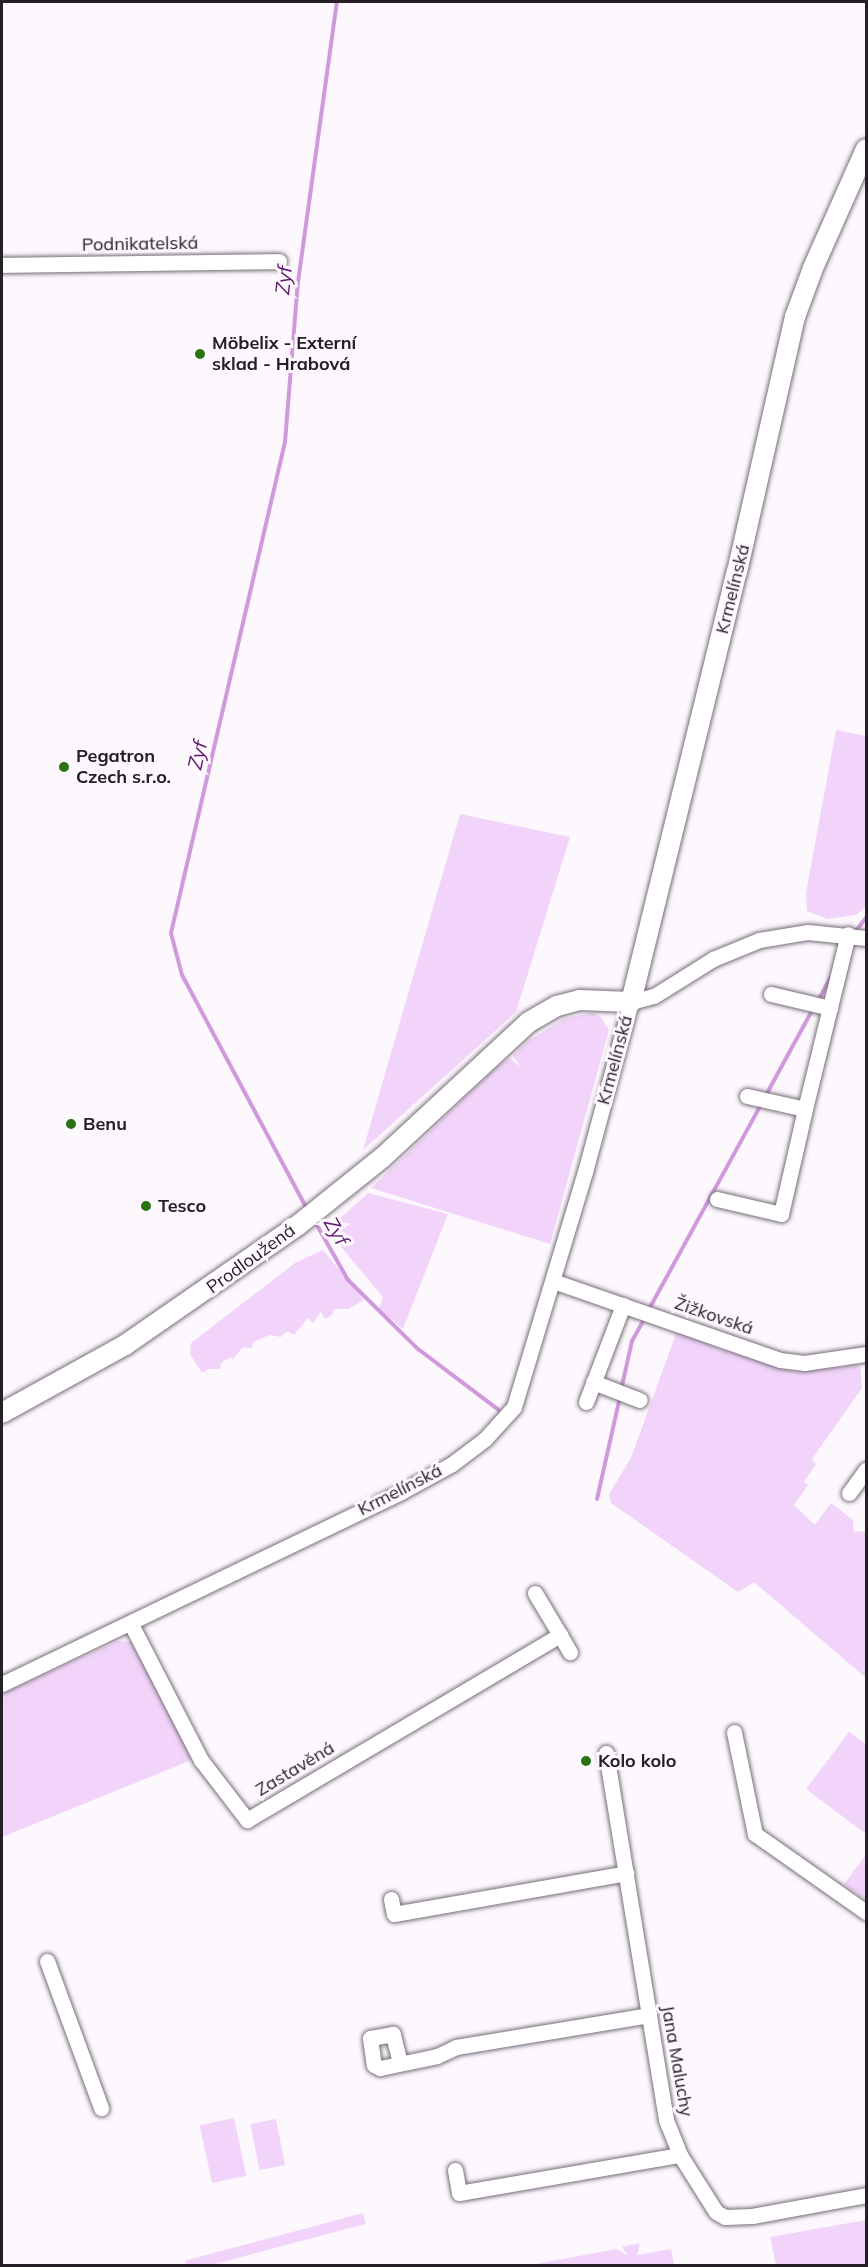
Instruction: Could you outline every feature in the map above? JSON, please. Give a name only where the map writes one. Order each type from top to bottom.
[{"type":"main road","name":"Krmelínská","points":[[631,1002],[734,584],[795,317],[813,268],[867,149]]},
{"type":"main road","name":"Prodloužená","points":[[2,1413],[134,1338],[297,1226],[382,1158],[529,1022],[557,1006],[579,1000],[631,1002]]},
{"type":"street","name":"Podnikatelská","points":[[2,265],[279,261]]},
{"type":"street","points":[[631,1002],[654,996],[712,959],[759,940],[791,933],[848,934],[867,938]]},
{"type":"street","points":[[717,1199],[781,1214],[848,934]]},
{"type":"street","points":[[771,994],[830,1008]]},
{"type":"street","name":"Krmelínská","points":[[2,1684],[131,1624],[401,1492],[452,1464],[485,1439],[514,1407],[553,1281],[631,1002]]},
{"type":"street","points":[[747,1096],[805,1109]]},
{"type":"street","name":"Žižkovská","points":[[553,1281],[780,1360],[804,1363],[867,1354]]},
{"type":"street","points":[[586,1401],[622,1305]]},
{"type":"street","points":[[593,1382],[640,1400]]},
{"type":"street","points":[[849,1493],[867,1470]]},
{"type":"street","points":[[535,1593],[570,1652]]},
{"type":"street","name":"Zastavěná","points":[[131,1624],[201,1760],[247,1820],[560,1635]]},
{"type":"street","points":[[734,1732],[755,1834],[867,1912]]},
{"type":"street","name":"Jana Maluchy","points":[[606,1753],[666,2120],[680,2155],[716,2212],[725,2217],[752,2216],[867,2195]]},
{"type":"street","points":[[391,1899],[394,1914],[626,1874]]},
{"type":"street","points":[[47,1961],[101,2108]]},
{"type":"street","points":[[400,2064],[437,2056],[456,2047],[649,2015]]},
{"type":"street","points":[[455,2170],[459,2193],[680,2155]]},
{"type":"shaded area","points":[[836,730],[866,736],[866,906],[856,915],[827,919],[807,911],[806,893]]},
{"type":"shaded area","points":[[460,814],[570,837],[516,1012],[363,1150]]},
{"type":"shaded area","points":[[592,1013],[600,1016],[609,1030],[550,1244],[371,1188],[498,1066],[510,1058],[521,1068],[513,1056],[525,1043],[565,1018]]},
{"type":"shaded area","points":[[368,1193],[448,1214],[403,1329],[379,1309],[383,1297],[327,1230]]},
{"type":"shaded area","points":[[323,1250],[364,1300],[348,1309],[334,1309],[332,1315],[325,1319],[321,1312],[313,1323],[308,1318],[294,1335],[287,1331],[281,1337],[270,1335],[253,1342],[252,1348],[243,1347],[232,1360],[231,1357],[221,1363],[220,1369],[208,1369],[202,1373],[190,1354],[191,1343],[295,1263]]},
{"type":"shaded area","points":[[677,1331],[719,1349],[796,1372],[860,1365],[862,1388],[812,1459],[816,1464],[804,1482],[808,1485],[794,1505],[815,1525],[831,1503],[853,1520],[854,1532],[866,1531],[866,1678],[754,1582],[738,1592],[611,1503],[609,1494],[631,1458]]},
{"type":"shaded area","points":[[118,1641],[133,1642],[194,1759],[2,1837],[2,1694]]},
{"type":"shaded area","points":[[849,1732],[866,1744],[866,1834],[806,1789]]},
{"type":"shaded area","points":[[866,1857],[866,1900],[844,1884]]},
{"type":"shaded area","points":[[234,2118],[246,2176],[212,2183],[200,2125]]},
{"type":"shaded area","points":[[276,2119],[285,2165],[259,2170],[250,2124]]},
{"type":"shaded area","points":[[363,2213],[366,2224],[208,2266],[187,2266],[185,2261]]},
{"type":"shaded area","points":[[866,2220],[866,2265],[776,2265],[770,2237]]},
{"type":"shaded area","points":[[640,2243],[637,2255],[671,2249],[674,2265],[530,2265],[617,2249],[628,2256],[622,2247]]},
{"type":"waterway","name":"Zyf","points":[[307,1209],[182,975],[171,933],[285,442],[298,282],[337,2]]},
{"type":"waterway","points":[[855,932],[866,918]]},
{"type":"waterway","points":[[818,1001],[830,978]]},
{"type":"waterway","points":[[766,1095],[814,1007]]},
{"type":"waterway","points":[[648,1311],[761,1105]]},
{"type":"waterway","name":"Zyf","points":[[314,1220],[348,1280],[418,1349],[499,1410]]},
{"type":"waterway","points":[[621,1390],[632,1341],[645,1318]]},
{"type":"waterway","points":[[597,1499],[620,1397]]},
{"type":"place","name":"Möbelix - Externí sklad - Hrabová","points":[[200,354]]},
{"type":"place","name":"Pegatron Czech s.r.o.","points":[[64,767]]},
{"type":"place","name":"Benu","points":[[71,1124]]},
{"type":"place","name":"Tesco","points":[[146,1206]]},
{"type":"place","name":"Kolo kolo","points":[[586,1761]]}]
